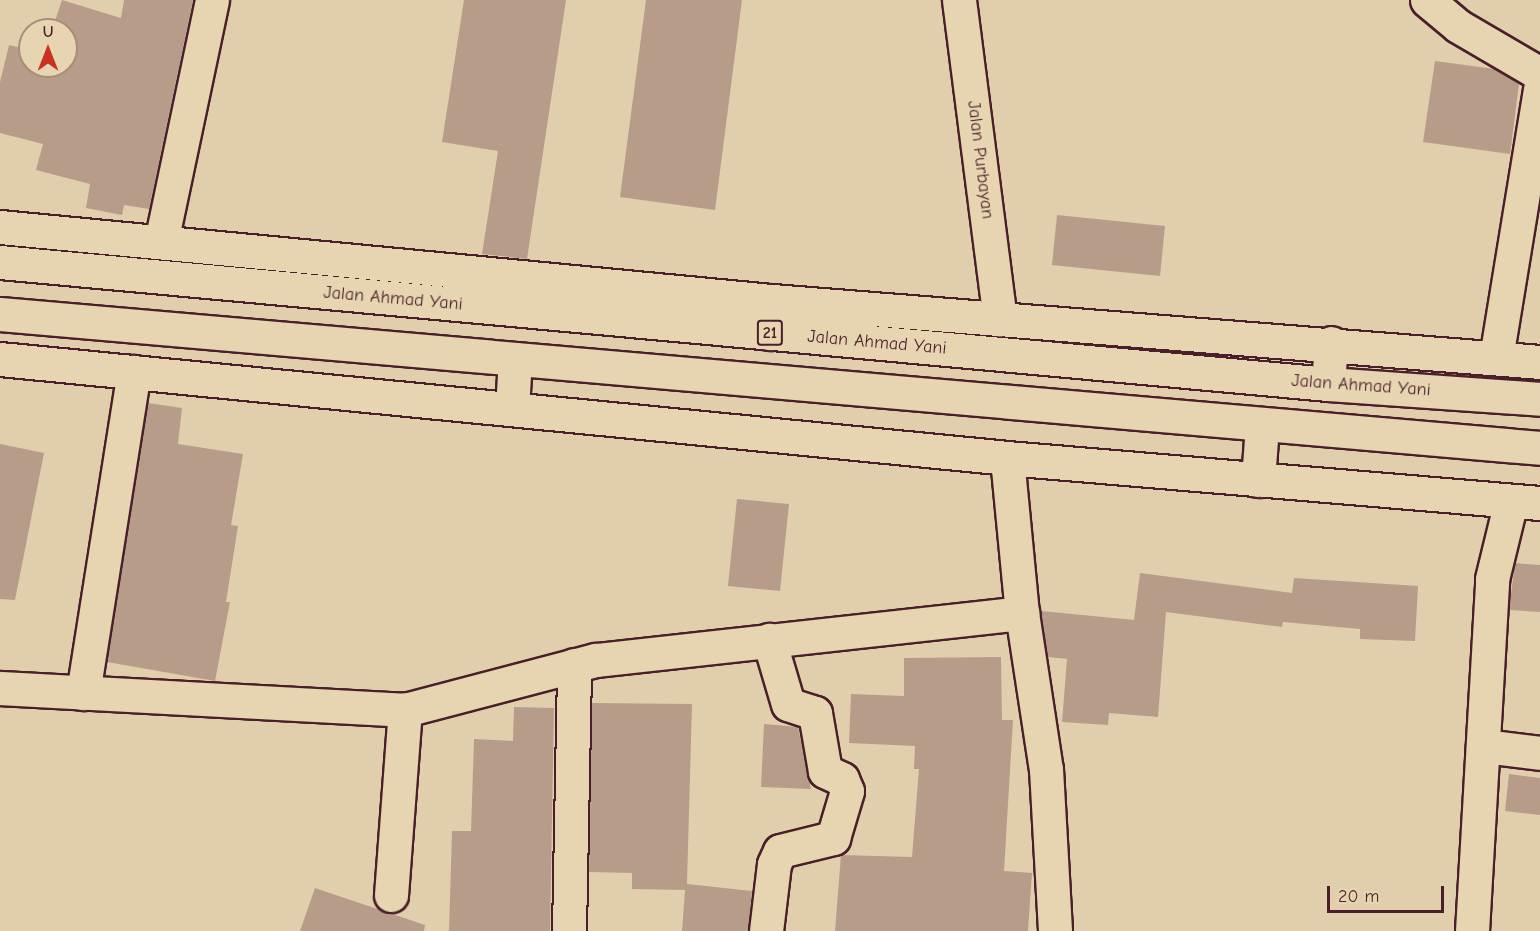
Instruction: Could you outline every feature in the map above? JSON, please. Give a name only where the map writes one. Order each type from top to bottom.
[{"type":"main road","points":[[161,242],[212,0]]},
{"type":"main road","name":"Jalan Purbayan","points":[[959,0],[1000,319]]},
{"type":"main road","points":[[1427,0],[1458,26],[1540,74]]},
{"type":"main road","points":[[1496,358],[1540,90]]},
{"type":"main road","points":[[0,227],[772,301],[1331,343],[1540,362]]},
{"type":"main road","name":"Jalan Ahmad Yani","points":[[0,262],[1328,384],[1540,399]]},
{"type":"main road","points":[[770,333],[772,301]]},
{"type":"main road","points":[[0,314],[1262,425],[1540,447]]},
{"type":"main road","points":[[1328,384],[1331,343]]},
{"type":"main road","points":[[0,359],[1007,458],[1526,502],[1492,579],[1472,931]]},
{"type":"main road","points":[[512,409],[515,359]]},
{"type":"main road","points":[[83,693],[134,372]]},
{"type":"main road","points":[[1258,480],[1262,425]]},
{"type":"main road","points":[[1007,458],[1022,613],[1046,769],[1055,931]]},
{"type":"main road","points":[[0,688],[405,710],[574,665],[769,640],[1022,613]]},
{"type":"main road","points":[[766,931],[774,864],[780,851],[833,838],[847,791],[842,779],[825,771],[815,713],[788,704],[769,640]]},
{"type":"main road","points":[[569,931],[574,665]]},
{"type":"main road","points":[[391,895],[405,710]]},
{"type":"main road","points":[[1484,746],[1540,753]]},
{"type":"building","points":[[62,0],[121,18],[124,0],[193,0],[149,209],[124,205],[122,215],[86,208],[90,184],[36,170],[43,144],[0,133],[0,82],[9,45],[18,47],[18,78],[78,78],[78,18],[56,18]]},
{"type":"building","points":[[464,0],[566,0],[527,259],[482,254],[498,151],[442,142]]},
{"type":"building","points":[[646,0],[742,0],[715,210],[620,197]]},
{"type":"building","points":[[1435,61],[1495,69],[1519,84],[1510,154],[1423,142]]},
{"type":"building","points":[[1057,215],[1165,226],[1160,276],[1052,265]]},
{"type":"building","points":[[148,403],[182,408],[178,444],[243,454],[231,525],[238,526],[226,602],[230,602],[215,681],[107,662]]},
{"type":"building","points":[[0,444],[44,453],[15,600],[0,599]]},
{"type":"building","points":[[737,499],[789,504],[780,591],[728,586]]},
{"type":"building","points":[[1515,563],[1540,565],[1540,612],[1509,610]]},
{"type":"building","points":[[1140,573],[1292,593],[1294,578],[1418,586],[1415,641],[1360,639],[1360,629],[1283,622],[1282,627],[1166,612],[1158,717],[1109,713],[1108,725],[1062,722],[1067,659],[1048,657],[1041,611],[1134,620]]},
{"type":"building","points":[[1001,657],[1002,720],[1013,720],[1004,871],[1032,873],[1028,931],[835,931],[841,855],[912,857],[919,769],[914,769],[915,746],[849,743],[851,694],[904,696],[904,658]]},
{"type":"building","points":[[592,703],[692,704],[687,884],[752,891],[748,931],[682,931],[685,890],[632,889],[632,873],[589,872]]},
{"type":"building","points":[[514,707],[554,708],[550,931],[449,931],[452,831],[471,831],[474,739],[513,741]]},
{"type":"building","points":[[764,724],[798,727],[811,789],[761,787]]},
{"type":"building","points":[[1509,774],[1540,778],[1540,815],[1505,811]]},
{"type":"building","points":[[315,888],[425,925],[424,931],[300,931]]}]
